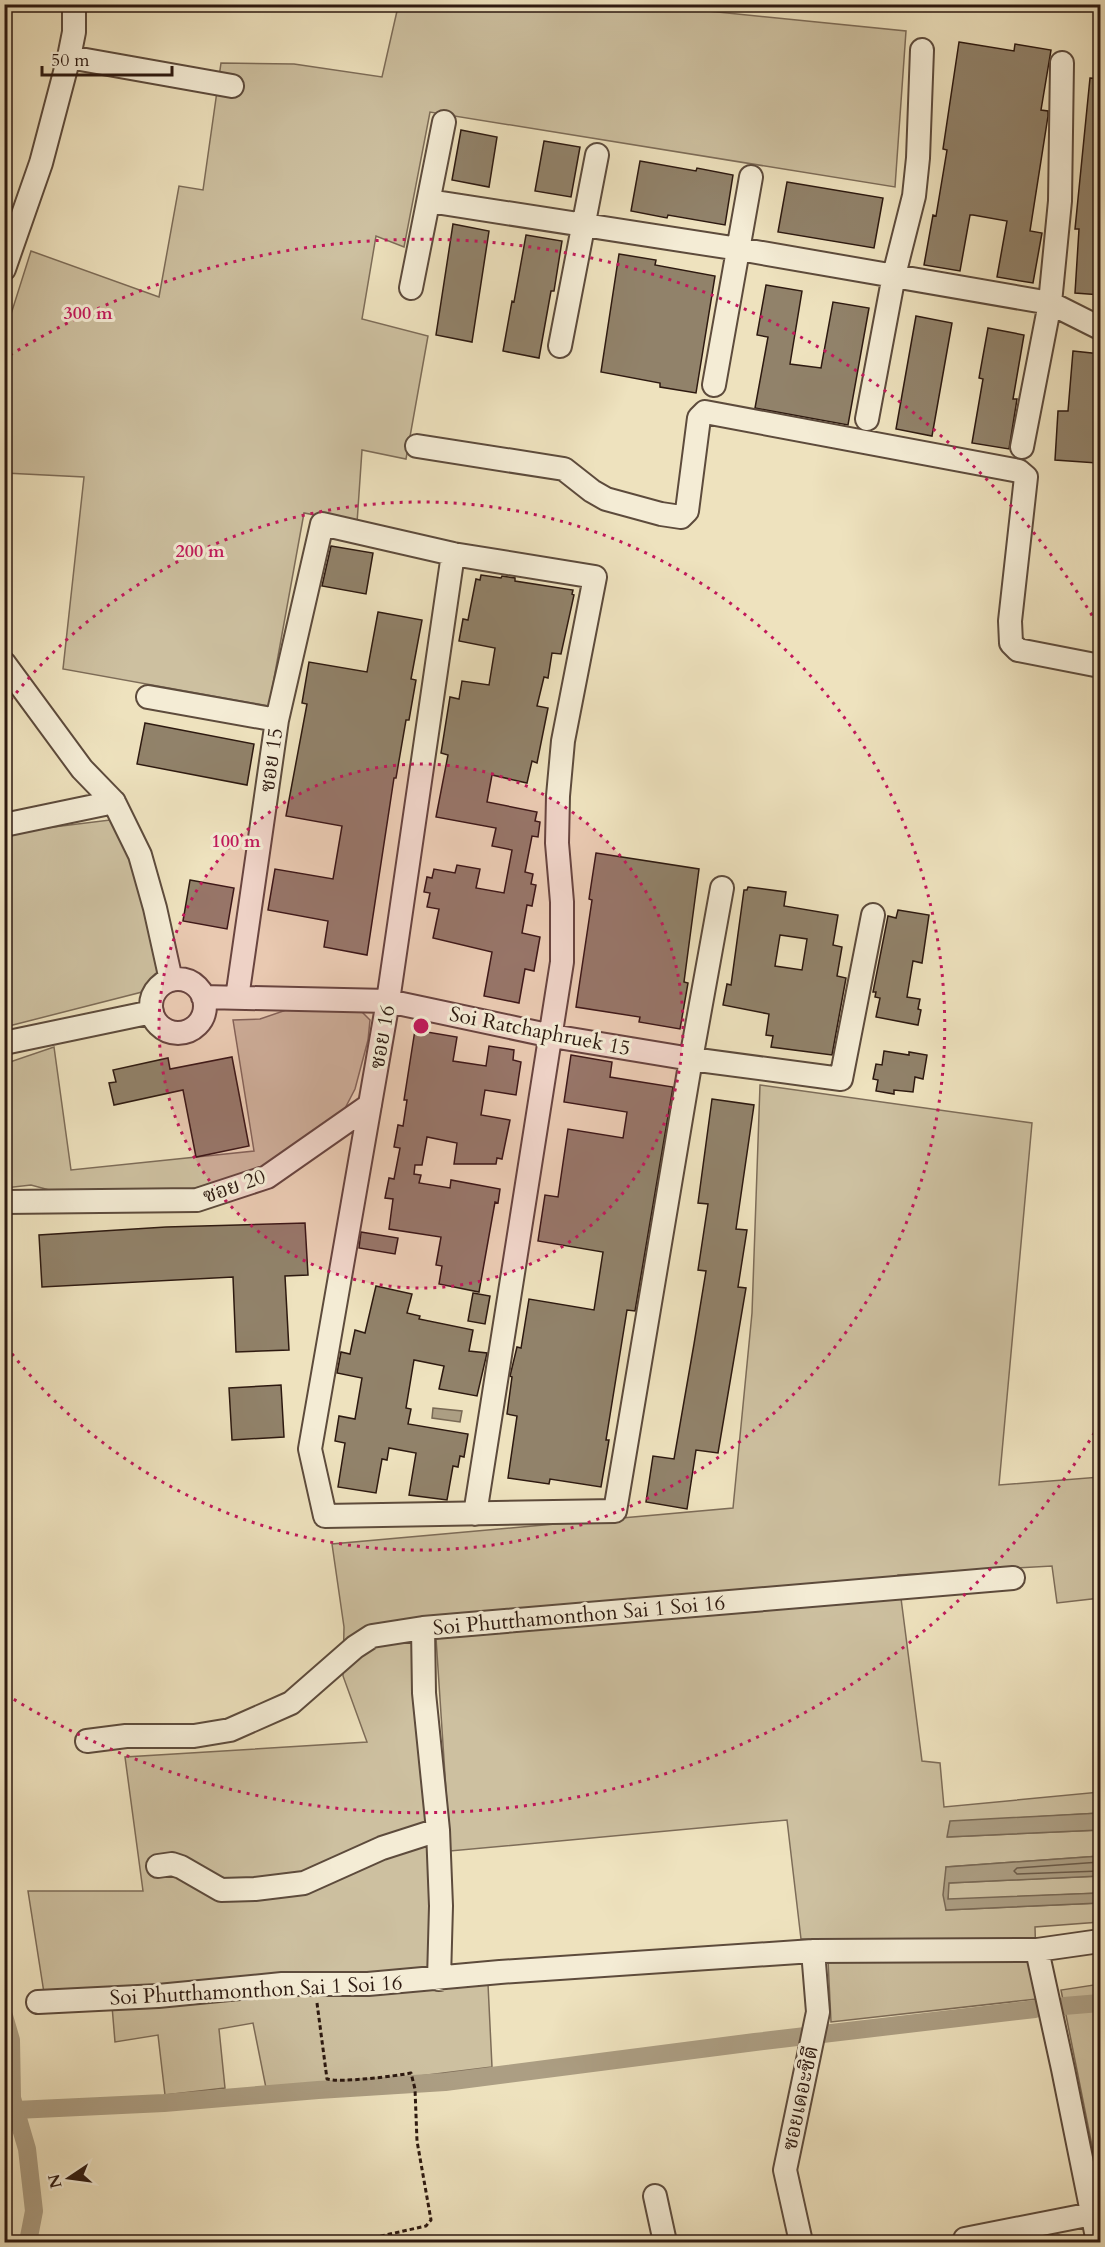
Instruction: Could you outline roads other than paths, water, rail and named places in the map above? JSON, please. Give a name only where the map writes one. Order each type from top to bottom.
[{"type":"street","points":[[4,269],[41,164],[69,57],[74,32],[74,4]]},
{"type":"street","points":[[867,419],[894,275],[915,187],[922,50]]},
{"type":"street","points":[[69,57],[231,87]]},
{"type":"street","points":[[1022,447],[1050,303],[1060,201],[1062,63]]},
{"type":"street","points":[[411,288],[444,122]]},
{"type":"street","points":[[560,346],[597,155]]},
{"type":"street","points":[[714,385],[751,177]]},
{"type":"street","points":[[429,201],[739,249],[1050,303],[1101,328]]},
{"type":"street","points":[[417,446],[564,468],[606,500],[681,517],[687,511],[699,418],[705,412],[1019,471],[1026,477],[1010,621],[1011,643],[1018,650],[1101,666]]},
{"type":"street","name":"ซอย 15","points":[[237,998],[277,720],[322,524],[453,554]]},
{"type":"street","points":[[453,554],[595,577],[563,741],[558,796],[557,843],[562,902],[562,962],[475,1514],[615,1511],[722,888]]},
{"type":"street","name":"ซอย 16","points":[[453,554],[388,1001],[310,1449],[325,1516],[475,1514]]},
{"type":"street","points":[[4,663],[82,769],[114,802],[140,855],[155,908],[171,980]]},
{"type":"street","points":[[148,697],[277,720]]},
{"type":"street","points":[[4,825],[114,802]]},
{"type":"street","name":"Soi Ratchaphruek 15","points":[[203,997],[388,1001],[552,1036],[691,1059],[840,1079],[873,915]]},
{"type":"street","points":[[179,979],[194,984],[203,997],[205,1006],[200,1022],[185,1032],[168,1031],[155,1020],[152,1012],[151,1004],[158,988],[171,980],[179,979]]},
{"type":"street","points":[[4,1043],[152,1012]]},
{"type":"street","name":"ซอย 20","points":[[4,1202],[197,1200],[267,1177],[370,1105]]},
{"type":"street","name":"Soi Phutthamonthon Sai 1 Soi 16","points":[[439,1979],[441,1906],[438,1830],[424,1693],[423,1628],[1013,1578]]},
{"type":"street","points":[[87,1742],[126,1736],[194,1736],[230,1730],[291,1703],[355,1647],[372,1636],[423,1628]]},
{"type":"street","points":[[158,1866],[172,1864],[181,1867],[221,1890],[255,1889],[304,1883],[382,1848],[438,1830]]},
{"type":"street","name":"Soi Phutthamonthon Sai 1 Soi 16","points":[[38,2002],[158,1996],[282,1984],[368,1984],[500,1972],[813,1952],[1037,1950],[1101,1941]]},
{"type":"street","points":[[1037,1950],[1098,2242]]},
{"type":"street","name":"ซอยเดอะซิตี","points":[[801,2242],[785,2170],[818,2013],[813,1952]]},
{"type":"street","points":[[655,2196],[665,2242]]},
{"type":"street","points":[[965,2239],[995,2238],[1092,2214]]},
{"type":"water","points":[[433,1408],[462,1411],[460,1422],[432,1418]]},
{"type":"water","points":[[1100,1813],[1100,1830],[947,1837],[950,1821]]},
{"type":"water","points":[[1100,1856],[1100,1876],[949,1883],[948,1899],[1100,1893],[1100,1903],[946,1910],[943,1895],[946,1867]]},
{"type":"waterway","points":[[1064,2006],[1100,2003]]},
{"type":"waterway","points":[[16,2110],[164,2103],[445,2082],[1035,2009]]},
{"type":"waterway","points":[[4,2016],[11,2040],[12,2098],[27,2149],[34,2211],[28,2242]]}]
